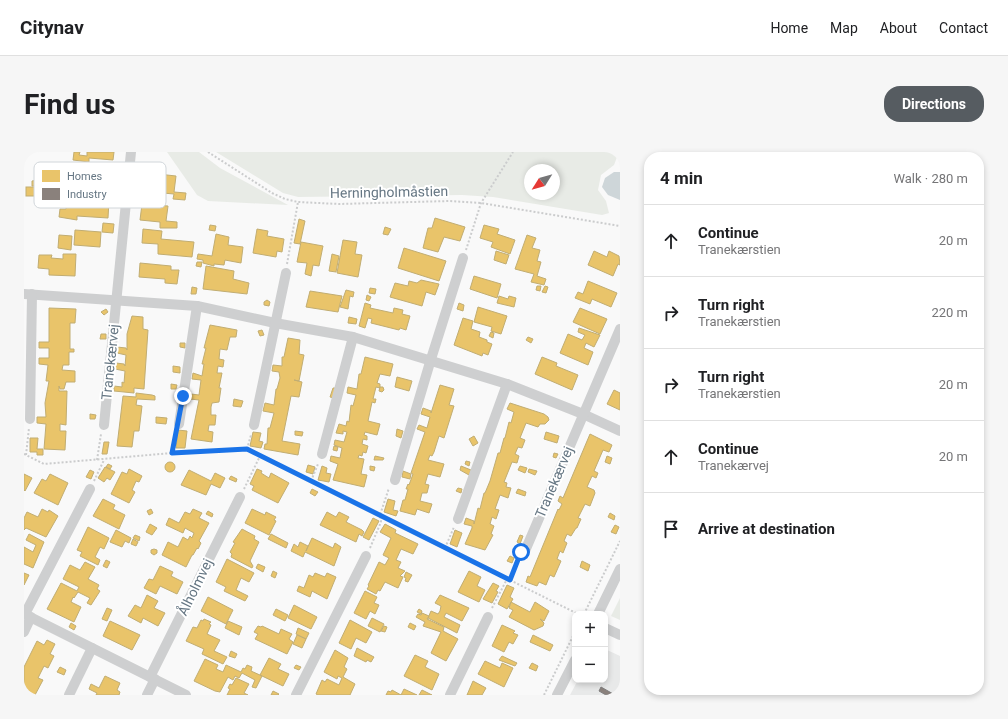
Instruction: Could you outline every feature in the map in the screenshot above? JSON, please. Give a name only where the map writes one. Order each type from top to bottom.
[{"type":"street","name":"Tranekærvej","points":[[130,162],[131,152]]},
{"type":"street","name":"Tranekærvej","points":[[104,425],[125,208]]},
{"type":"street","points":[[395,480],[430,359],[463,258]]},
{"type":"street","points":[[254,425],[286,273]]},
{"type":"street","points":[[30,419],[28,294],[116,299],[197,306],[275,323],[352,336],[508,384],[583,414],[620,431]]},
{"type":"street","points":[[179,424],[197,306]]},
{"type":"street","name":"Tranekærvej","points":[[526,551],[620,329]]},
{"type":"street","points":[[322,454],[352,336]]},
{"type":"street","points":[[458,519],[508,384]]},
{"type":"street","points":[[24,632],[27,615],[90,489]]},
{"type":"street","name":"Ålholmvej","points":[[147,695],[153,678],[240,497]]},
{"type":"street","points":[[296,695],[366,556]]},
{"type":"street","points":[[599,611],[620,569]]},
{"type":"street","points":[[27,615],[186,695]]},
{"type":"street","points":[[450,695],[488,617]]},
{"type":"street","points":[[608,629],[620,635]]},
{"type":"street","points":[[69,695],[92,648]]},
{"type":"street","points":[[557,695],[572,666]]},
{"type":"path","name":"Herningholmåstien","points":[[208,152],[272,192],[285,199],[298,202],[339,204],[449,201],[480,203],[620,226]]},
{"type":"path","points":[[463,258],[480,203],[513,152]]},
{"type":"path","points":[[286,273],[298,202]]},
{"type":"path","points":[[30,419],[25,454],[44,464],[172,453],[247,449],[572,611]]},
{"type":"path","points":[[172,453],[176,427],[179,424]]},
{"type":"path","points":[[97,460],[101,427],[104,425]]},
{"type":"path","points":[[247,449],[254,425]]},
{"type":"path","points":[[311,481],[322,454]]},
{"type":"path","points":[[240,497],[260,456]]},
{"type":"path","points":[[90,489],[104,460]]},
{"type":"path","points":[[366,556],[381,522],[380,515],[391,482],[395,480]]},
{"type":"path","points":[[445,548],[458,519]]},
{"type":"path","points":[[585,611],[620,541]]},
{"type":"path","points":[[510,580],[521,552],[526,551]]},
{"type":"path","points":[[488,617],[507,579]]},
{"type":"path","points":[[544,695],[572,638]]},
{"type":"shaded area","points":[[167,152],[199,152],[220,168],[288,205],[208,201],[197,195]]},
{"type":"shaded area","points":[[216,152],[619,152],[614,165],[601,175],[598,190],[606,201],[609,213],[602,215],[493,197],[462,195],[298,197],[283,193]]},
{"type":"shaded area","points":[[614,172],[620,172],[620,200],[608,195],[602,187],[605,178]]},
{"type":"shaded area","points":[[620,598],[620,620],[611,616]]},
{"type":"shaded area","points":[[608,650],[620,656],[620,695],[570,695],[576,683],[608,683]]},
{"type":"building: Homes","points":[[74,152],[80,152],[79,155],[87,156],[87,152],[114,152],[113,160],[89,158],[89,162],[73,160]]},
{"type":"building: Homes","points":[[166,175],[176,176],[174,192],[186,193],[185,200],[173,199],[174,194],[166,193]]},
{"type":"building: Homes","points":[[32,181],[34,181],[34,186],[32,186]]},
{"type":"building: Homes","points":[[26,187],[34,187],[34,196],[26,196]]},
{"type":"building: Homes","points":[[166,206],[168,206],[166,221],[177,222],[177,228],[160,228],[160,222],[140,220],[142,208],[166,208]]},
{"type":"building: Homes","points":[[109,208],[108,218],[77,216],[77,220],[59,217],[60,209]]},
{"type":"building: Homes","points":[[435,218],[465,227],[460,241],[444,237],[438,252],[423,248],[428,228],[432,228]]},
{"type":"building: Homes","points":[[299,219],[305,221],[300,244],[294,243]]},
{"type":"building: Homes","points":[[103,223],[114,224],[113,233],[102,232]]},
{"type":"building: Homes","points":[[210,225],[216,226],[215,231],[209,230]]},
{"type":"building: Homes","points":[[484,225],[499,229],[497,234],[515,240],[510,254],[491,247],[493,242],[480,238]]},
{"type":"building: Homes","points":[[385,227],[391,229],[388,235],[383,234]]},
{"type":"building: Homes","points":[[143,229],[162,231],[161,239],[194,242],[192,257],[158,254],[158,244],[142,243]]},
{"type":"building: Homes","points":[[257,229],[268,231],[267,236],[284,239],[282,252],[277,251],[276,257],[253,253]]},
{"type":"building: Homes","points":[[75,230],[101,232],[100,247],[74,245]]},
{"type":"building: Homes","points":[[216,234],[229,237],[228,245],[243,247],[241,263],[225,260],[224,265],[214,264],[214,266],[203,263],[203,260],[197,259],[198,254],[212,256]]},
{"type":"building: Homes","points":[[59,235],[72,236],[71,250],[58,248]]},
{"type":"building: Homes","points":[[527,235],[536,238],[532,248],[540,250],[537,261],[541,262],[537,276],[546,279],[544,285],[531,282],[534,274],[515,269]]},
{"type":"building: Homes","points":[[343,240],[357,242],[355,254],[362,255],[358,277],[337,273]]},
{"type":"building: Homes","points":[[301,242],[323,246],[319,266],[313,265],[311,276],[305,274],[307,263],[297,262]]},
{"type":"building: Homes","points":[[404,248],[446,261],[439,281],[398,268]]},
{"type":"building: Homes","points":[[496,251],[509,255],[506,264],[494,260]]},
{"type":"building: Homes","points":[[594,251],[607,257],[609,251],[619,256],[620,265],[618,264],[613,276],[588,265]]},
{"type":"building: Homes","points":[[63,254],[76,254],[75,276],[49,275],[49,269],[38,268],[39,255],[52,255],[51,258],[63,259]]},
{"type":"building: Homes","points":[[332,254],[339,256],[336,272],[329,271]]},
{"type":"building: Homes","points":[[197,262],[202,262],[201,267],[196,266]]},
{"type":"building: Homes","points":[[140,263],[171,266],[171,270],[179,270],[177,284],[165,283],[165,279],[139,277]]},
{"type":"building: Homes","points":[[206,266],[234,271],[233,279],[249,283],[247,294],[203,289]]},
{"type":"building: Homes","points":[[474,276],[501,284],[497,298],[470,289]]},
{"type":"building: Homes","points":[[421,280],[439,284],[435,295],[426,292],[422,306],[390,297],[395,283],[408,286],[409,281],[417,283]]},
{"type":"building: Homes","points":[[588,281],[617,293],[611,307],[592,299],[590,304],[575,298],[578,292],[583,294]]},
{"type":"building: Homes","points":[[537,286],[541,286],[540,291],[536,290]]},
{"type":"building: Homes","points":[[545,286],[548,287],[546,293],[542,292]]},
{"type":"building: Homes","points":[[192,287],[197,288],[196,294],[191,294]]},
{"type":"building: Homes","points":[[370,288],[376,289],[375,294],[369,293]]},
{"type":"building: Homes","points":[[346,290],[354,292],[353,297],[350,296],[348,309],[340,307]]},
{"type":"building: Homes","points":[[310,291],[342,296],[338,312],[306,307]]},
{"type":"building: Homes","points":[[367,295],[371,297],[369,301],[366,300]]},
{"type":"building: Homes","points":[[499,296],[508,299],[509,296],[516,298],[514,307],[497,303]]},
{"type":"building: Homes","points":[[267,300],[270,302],[269,306],[264,305],[264,302]]},
{"type":"building: Homes","points":[[365,303],[371,305],[370,308],[393,313],[394,308],[403,310],[402,314],[410,316],[406,330],[400,328],[399,330],[371,323],[372,319],[368,318],[365,328],[359,326]]},
{"type":"building: Homes","points":[[459,303],[464,305],[463,311],[457,309]]},
{"type":"building: Homes","points":[[478,307],[507,316],[501,334],[491,331],[492,327],[474,322]]},
{"type":"building: Homes","points":[[49,308],[76,309],[75,323],[70,323],[70,349],[74,349],[74,352],[69,352],[69,365],[63,365],[62,370],[75,371],[75,382],[66,382],[64,389],[60,389],[59,386],[59,391],[67,391],[66,425],[60,424],[60,431],[66,431],[65,450],[44,449],[46,424],[37,423],[37,417],[46,417],[45,403],[49,381],[46,381],[48,365],[39,364],[39,358],[49,358],[49,348],[39,348],[39,342],[49,342]]},
{"type":"building: Homes","points":[[580,308],[607,319],[600,334],[573,322]]},
{"type":"building: Homes","points":[[106,309],[108,312],[104,315],[101,312]]},
{"type":"building: Homes","points":[[132,316],[143,317],[143,329],[148,330],[144,389],[134,388],[134,393],[114,391],[114,386],[122,387],[122,382],[124,383],[125,371],[115,369],[116,363],[124,364],[125,366],[126,355],[117,353],[117,347],[126,348],[127,350],[127,334]]},
{"type":"building: Homes","points":[[349,317],[357,319],[356,324],[348,323]]},
{"type":"building: Homes","points":[[463,318],[473,321],[471,329],[480,332],[479,337],[492,344],[488,355],[483,353],[482,356],[454,345]]},
{"type":"building: Homes","points":[[210,325],[237,330],[236,337],[230,337],[227,350],[220,349],[219,359],[224,360],[223,367],[218,366],[217,373],[222,373],[219,388],[221,388],[219,402],[212,403],[211,415],[216,415],[215,425],[209,425],[208,431],[213,432],[212,442],[191,439],[199,400],[190,399],[191,394],[199,395],[201,380],[192,379],[193,373],[202,376],[204,364],[202,364],[206,348],[204,348]]},
{"type":"building: Homes","points":[[579,328],[600,335],[594,347],[586,343],[584,348],[593,352],[588,365],[560,353],[568,334],[582,340],[585,335],[578,332]]},
{"type":"building: Homes","points":[[262,330],[264,335],[260,336],[258,331]]},
{"type":"building: Homes","points":[[491,332],[494,333],[493,338],[489,336]]},
{"type":"building: Homes","points":[[101,334],[106,334],[106,339],[100,339]]},
{"type":"building: Homes","points":[[528,337],[533,339],[531,343],[526,340]]},
{"type":"building: Homes","points":[[288,338],[300,340],[299,354],[304,355],[299,381],[294,380],[302,382],[299,397],[291,396],[282,441],[300,444],[298,455],[264,449],[265,444],[267,444],[268,428],[270,428],[274,413],[263,411],[265,403],[274,405],[276,389],[280,378],[279,372],[272,371],[273,365],[282,366],[282,357],[284,357]]},
{"type":"building: Homes","points":[[180,343],[185,343],[185,348],[180,347]]},
{"type":"building: Homes","points":[[365,357],[393,364],[390,376],[380,374],[377,383],[380,384],[380,388],[376,387],[373,399],[376,399],[375,403],[372,402],[368,421],[380,424],[377,435],[365,432],[364,435],[367,436],[367,440],[363,439],[362,444],[368,446],[366,453],[363,452],[362,456],[359,455],[358,458],[364,459],[361,474],[367,475],[364,487],[333,480],[338,464],[330,461],[331,456],[340,458],[342,448],[334,445],[335,440],[344,442],[347,432],[343,431],[343,434],[336,433],[339,424],[346,426],[347,421],[349,422],[351,405],[353,406],[356,395],[347,393],[348,387],[357,389],[359,374],[361,374]]},
{"type":"building: Homes","points":[[542,357],[557,363],[556,366],[578,375],[572,390],[535,374]]},
{"type":"building: Homes","points":[[173,366],[180,367],[180,373],[173,372]]},
{"type":"building: Homes","points":[[397,377],[412,381],[409,391],[395,387]]},
{"type":"building: Homes","points":[[171,384],[177,385],[176,389],[171,389]]},
{"type":"building: Homes","points":[[440,385],[454,389],[449,405],[454,406],[444,438],[439,436],[434,452],[432,456],[430,455],[428,460],[444,464],[440,477],[428,474],[425,484],[429,485],[427,493],[422,493],[420,501],[432,504],[429,513],[417,509],[415,515],[400,511],[403,500],[405,500],[408,489],[406,489],[413,474],[411,473],[425,432],[417,429],[419,425],[427,428],[430,417],[421,414],[423,408],[431,411],[431,413]]},
{"type":"building: Homes","points":[[380,387],[383,387],[384,390],[382,392],[379,391]]},
{"type":"building: Homes","points":[[333,388],[335,388],[334,398],[330,397]]},
{"type":"building: Homes","points":[[614,390],[620,393],[620,410],[607,404]]},
{"type":"building: Homes","points":[[136,393],[155,396],[155,400],[137,399],[136,405],[142,406],[139,431],[134,431],[132,447],[117,446],[123,396],[136,397]]},
{"type":"building: Homes","points":[[234,399],[243,401],[241,407],[233,406]]},
{"type":"building: Homes","points":[[510,403],[544,414],[549,420],[545,424],[540,424],[538,427],[526,423],[520,438],[525,440],[522,448],[518,447],[515,454],[519,456],[517,463],[512,462],[504,482],[507,483],[506,487],[511,488],[508,498],[500,495],[495,509],[499,510],[496,519],[492,517],[490,524],[494,526],[491,534],[493,535],[485,550],[465,544],[472,526],[464,524],[466,518],[474,521],[474,524],[478,508],[480,509],[498,453],[500,453],[505,438],[509,422],[511,423],[514,412],[507,409]]},
{"type":"building: Homes","points":[[90,414],[96,415],[95,419],[90,419]]},
{"type":"building: Homes","points":[[156,417],[167,418],[166,424],[156,423]]},
{"type":"building: Homes","points":[[397,429],[403,431],[401,438],[396,436]]},
{"type":"building: Homes","points":[[178,430],[187,431],[185,448],[176,448]]},
{"type":"building: Homes","points":[[295,431],[303,432],[302,436],[295,435]]},
{"type":"building: Homes","points":[[253,432],[261,433],[259,441],[263,442],[261,448],[250,446]]},
{"type":"building: Homes","points":[[546,432],[559,436],[557,443],[544,439]]},
{"type":"building: Homes","points":[[590,434],[612,445],[609,452],[603,450],[594,471],[598,473],[596,478],[592,476],[587,487],[594,490],[595,493],[590,506],[585,504],[578,518],[581,519],[577,528],[571,536],[567,534],[564,541],[567,543],[563,553],[560,551],[557,559],[561,561],[554,577],[550,575],[546,585],[539,582],[537,586],[526,582],[528,576],[530,577],[558,509],[559,510],[562,504],[558,501],[560,496],[563,498]]},
{"type":"building: Homes","points":[[474,436],[478,443],[473,446],[469,439]]},
{"type":"building: Homes","points":[[30,438],[38,438],[37,449],[43,449],[43,455],[37,455],[37,452],[30,452]]},
{"type":"building: Homes","points":[[104,442],[109,442],[107,454],[102,454]]},
{"type":"building: Homes","points":[[334,446],[338,447],[337,451],[333,450]]},
{"type":"building: Homes","points":[[554,453],[558,454],[556,458],[553,457]]},
{"type":"building: Homes","points":[[375,456],[384,458],[383,460],[374,460]]},
{"type":"building: Homes","points":[[607,456],[612,458],[610,464],[605,462]]},
{"type":"building: Homes","points":[[466,461],[470,462],[469,466],[465,464]]},
{"type":"building: Homes","points":[[168,462],[172,462],[174,463],[174,471],[168,472],[165,469],[165,465]]},
{"type":"building: Homes","points":[[108,464],[112,466],[110,469],[106,467]]},
{"type":"building: Homes","points":[[308,465],[315,467],[313,474],[306,472]]},
{"type":"building: Homes","points":[[322,466],[327,468],[326,473],[331,474],[329,482],[318,480]]},
{"type":"building: Homes","points":[[370,466],[375,467],[374,471],[370,470]]},
{"type":"building: Homes","points":[[461,466],[471,470],[469,475],[460,470]]},
{"type":"building: Homes","points":[[520,466],[527,468],[525,473],[518,470]]},
{"type":"building: Homes","points":[[105,467],[115,472],[110,480],[107,478],[104,482],[98,478]]},
{"type":"building: Homes","points":[[129,469],[142,476],[139,482],[136,481],[132,490],[135,492],[129,503],[111,494],[122,472],[127,474]]},
{"type":"building: Homes","points":[[257,469],[262,471],[261,473],[269,478],[271,473],[289,483],[278,503],[252,490],[254,486],[250,484]]},
{"type":"building: Homes","points":[[529,469],[537,471],[535,475],[528,472]]},
{"type":"building: Homes","points":[[90,470],[94,472],[91,479],[86,477]]},
{"type":"building: Homes","points":[[189,470],[211,481],[215,473],[225,478],[220,488],[211,484],[206,495],[181,485]]},
{"type":"building: Homes","points":[[403,471],[411,474],[410,479],[402,477]]},
{"type":"building: Homes","points":[[24,474],[32,478],[25,491],[24,490]]},
{"type":"building: Homes","points":[[50,474],[68,483],[58,505],[34,493],[42,479],[46,481]]},
{"type":"building: Homes","points":[[231,476],[237,479],[236,482],[229,479]]},
{"type":"building: Homes","points":[[458,488],[462,489],[461,493],[456,491]]},
{"type":"building: Homes","points":[[312,489],[318,492],[315,496],[310,493]]},
{"type":"building: Homes","points":[[518,489],[526,492],[525,496],[516,493]]},
{"type":"building: Homes","points":[[103,499],[115,505],[113,509],[125,515],[119,529],[93,516]]},
{"type":"building: Homes","points":[[388,499],[395,501],[393,510],[398,511],[396,516],[384,512]]},
{"type":"building: Homes","points":[[42,509],[48,512],[49,510],[58,516],[46,537],[26,528],[24,530],[24,518],[27,512],[38,517]]},
{"type":"building: Homes","points":[[151,509],[153,513],[149,515],[147,511]]},
{"type":"building: Homes","points":[[193,509],[202,513],[199,518],[209,523],[199,541],[201,543],[198,549],[197,548],[192,555],[186,567],[162,555],[168,542],[178,547],[183,537],[188,540],[190,536],[192,538],[194,533],[185,528],[183,533],[166,525],[169,518],[179,523],[185,512],[190,514]]},
{"type":"building: Homes","points":[[252,509],[265,515],[266,512],[276,517],[274,520],[276,521],[269,535],[245,523]]},
{"type":"building: Homes","points":[[208,511],[213,514],[212,517],[206,514]]},
{"type":"building: Homes","points":[[327,512],[336,517],[339,512],[349,517],[346,522],[362,530],[364,532],[362,536],[359,534],[356,542],[320,525]]},
{"type":"building: Homes","points":[[610,513],[615,516],[614,520],[608,517]]},
{"type":"building: Homes","points":[[373,518],[379,521],[369,540],[363,537]]},
{"type":"building: Homes","points":[[150,524],[157,528],[152,535],[146,532]]},
{"type":"building: Homes","points":[[385,524],[396,530],[395,533],[418,544],[413,554],[401,549],[396,560],[401,562],[398,568],[405,571],[400,576],[403,577],[398,588],[385,582],[380,591],[378,590],[376,594],[367,589],[379,562],[385,565],[389,558],[383,555],[391,538],[380,532]]},
{"type":"building: Homes","points":[[615,525],[619,527],[616,534],[611,532]]},
{"type":"building: Homes","points":[[88,527],[109,538],[104,549],[100,547],[95,557],[100,560],[98,565],[80,556],[82,552],[77,550]]},
{"type":"building: Homes","points":[[242,529],[255,536],[254,539],[259,542],[250,561],[253,566],[252,568],[231,557],[232,554],[230,552],[235,543],[233,542]]},
{"type":"building: Homes","points":[[116,530],[131,538],[129,543],[125,541],[122,547],[110,542]]},
{"type":"building: Homes","points":[[455,530],[462,533],[457,547],[450,544]]},
{"type":"building: Homes","points":[[29,534],[44,542],[33,568],[24,564],[24,547],[33,552],[36,545],[26,540]]},
{"type":"building: Homes","points":[[271,534],[288,543],[286,548],[268,539]]},
{"type":"building: Homes","points":[[135,535],[140,537],[139,541],[133,538]]},
{"type":"building: Homes","points":[[520,535],[523,536],[520,544],[517,542]]},
{"type":"building: Homes","points":[[312,538],[333,548],[335,543],[341,547],[334,566],[305,552],[303,557],[291,551],[294,544],[298,547],[300,542],[308,546],[306,551]]},
{"type":"building: Homes","points":[[133,539],[138,542],[136,546],[131,544]]},
{"type":"building: Homes","points":[[151,550],[157,550],[157,553],[154,555],[151,553]]},
{"type":"building: Homes","points":[[510,556],[514,558],[512,563],[507,561]]},
{"type":"building: Homes","points":[[227,559],[254,573],[249,582],[241,578],[236,590],[248,596],[245,601],[224,591],[226,587],[216,582]]},
{"type":"building: Homes","points":[[106,560],[110,562],[107,568],[103,566]]},
{"type":"building: Homes","points":[[582,561],[590,565],[588,571],[580,567]]},
{"type":"building: Homes","points":[[85,562],[95,567],[88,579],[99,585],[97,589],[100,591],[91,605],[87,603],[90,598],[78,592],[74,598],[73,597],[71,602],[81,607],[74,622],[47,609],[61,583],[77,591],[79,587],[63,579],[70,565],[80,570]]},
{"type":"building: Homes","points":[[258,564],[265,567],[263,572],[256,568]]},
{"type":"building: Homes","points":[[160,566],[173,572],[171,576],[183,582],[177,594],[160,586],[156,594],[144,588],[149,579],[153,580]]},
{"type":"building: Homes","points":[[273,571],[277,573],[275,578],[271,576]]},
{"type":"building: Homes","points":[[469,571],[481,577],[477,586],[485,590],[479,602],[458,592]]},
{"type":"building: Homes","points":[[406,572],[412,575],[408,582],[405,581],[406,578],[404,577]]},
{"type":"building: Homes","points":[[24,573],[29,575],[24,585]]},
{"type":"building: Homes","points":[[315,573],[325,577],[327,573],[336,577],[327,599],[312,591],[310,597],[297,591],[299,586],[304,588],[309,575],[313,577]]},
{"type":"building: Homes","points":[[493,583],[499,586],[496,591],[498,592],[492,603],[483,599]]},
{"type":"building: Homes","points":[[507,585],[514,588],[510,597],[513,599],[507,609],[498,604]]},
{"type":"building: Homes","points":[[365,591],[377,597],[374,603],[379,605],[375,614],[370,611],[366,619],[354,613]]},
{"type":"building: Homes","points":[[147,595],[158,601],[154,608],[165,613],[158,626],[143,618],[141,623],[128,616],[135,605],[141,608]]},
{"type":"building: Homes","points":[[440,595],[469,608],[462,621],[446,613],[444,617],[460,625],[457,633],[428,618],[431,611],[438,614],[440,611],[441,606],[435,603]]},
{"type":"building: Homes","points":[[208,597],[233,610],[226,624],[201,611]]},
{"type":"building: Homes","points":[[511,602],[530,612],[535,602],[549,611],[544,621],[540,619],[544,623],[543,626],[534,630],[509,617],[513,610],[509,608]]},
{"type":"building: Homes","points":[[294,605],[317,617],[311,629],[288,618]]},
{"type":"building: Homes","points":[[107,608],[112,610],[107,621],[102,619]]},
{"type":"building: Homes","points":[[276,609],[288,615],[285,621],[273,615]]},
{"type":"building: Homes","points":[[419,609],[422,611],[421,614],[417,612]]},
{"type":"building: Homes","points":[[422,613],[429,616],[427,619],[444,627],[443,631],[458,639],[446,661],[431,653],[441,632],[423,626],[425,622],[416,617],[418,614],[421,615]]},
{"type":"building: Homes","points":[[372,618],[384,624],[380,632],[368,626]]},
{"type":"building: Homes","points":[[204,619],[211,622],[209,624],[211,625],[207,634],[220,640],[214,651],[227,657],[223,664],[202,654],[204,649],[186,641],[193,627],[197,628],[201,620],[203,621]]},
{"type":"building: Homes","points":[[350,620],[372,632],[366,643],[356,638],[351,649],[339,643]]},
{"type":"building: Homes","points":[[110,621],[140,635],[132,650],[103,636]]},
{"type":"building: Homes","points":[[228,621],[242,627],[239,635],[225,628]]},
{"type":"building: Homes","points":[[71,623],[76,626],[74,630],[69,627]]},
{"type":"building: Homes","points":[[410,623],[416,626],[414,630],[408,627]]},
{"type":"building: Homes","points":[[502,625],[515,631],[513,633],[518,635],[513,644],[509,642],[504,652],[492,646]]},
{"type":"building: Homes","points":[[258,626],[262,626],[279,634],[281,629],[292,634],[289,639],[293,642],[287,654],[255,639],[258,634],[254,632]]},
{"type":"building: Homes","points":[[384,626],[387,627],[385,632],[381,631]]},
{"type":"building: Homes","points":[[298,628],[309,633],[306,639],[296,634]]},
{"type":"building: Homes","points":[[297,635],[306,639],[302,648],[293,644]]},
{"type":"building: Homes","points":[[533,635],[553,645],[550,651],[530,642]]},
{"type":"building: Homes","points":[[47,640],[55,644],[50,654],[54,656],[48,668],[44,666],[38,678],[43,680],[35,695],[24,695],[24,667],[37,641],[44,645]]},
{"type":"building: Homes","points":[[357,648],[374,657],[371,662],[367,660],[366,662],[354,656]]},
{"type":"building: Homes","points":[[335,650],[348,658],[344,667],[347,669],[343,677],[355,684],[350,695],[318,695],[316,694],[322,680],[325,682],[327,679],[339,685],[342,678],[338,676],[337,679],[324,672]]},
{"type":"building: Homes","points":[[231,651],[237,654],[235,658],[229,656]]},
{"type":"building: Homes","points":[[415,655],[428,661],[425,667],[439,674],[432,690],[404,676]]},
{"type":"building: Homes","points":[[502,656],[517,663],[515,666],[499,660]]},
{"type":"building: Homes","points":[[269,658],[281,664],[278,669],[289,674],[283,686],[260,675]]},
{"type":"building: Homes","points":[[205,659],[218,665],[216,669],[223,672],[226,665],[241,672],[247,665],[252,667],[251,671],[262,676],[256,688],[252,687],[255,680],[242,673],[239,678],[235,676],[233,680],[228,677],[220,692],[215,691],[194,681]]},
{"type":"building: Homes","points":[[485,661],[500,668],[502,663],[513,668],[504,687],[478,674]]},
{"type":"building: Homes","points":[[532,663],[538,666],[536,671],[529,668]]},
{"type":"building: Homes","points":[[296,665],[301,667],[299,670],[294,668]]},
{"type":"building: Homes","points":[[60,667],[66,670],[64,675],[57,672]]},
{"type":"building: Homes","points":[[105,676],[120,683],[117,690],[120,692],[119,695],[96,695],[97,693],[89,689],[91,684],[99,688]]},
{"type":"building: Homes","points":[[236,678],[249,684],[244,693],[248,695],[227,695],[230,689],[228,688],[230,684],[232,685]]},
{"type":"building: Homes","points":[[473,681],[486,688],[482,695],[467,695]]},
{"type":"building: Homes","points":[[404,689],[417,695],[401,695]]},
{"type":"building: Homes","points":[[392,690],[401,695],[386,695],[388,691],[391,692]]},
{"type":"building: Homes","points":[[422,690],[432,695],[419,695]]},
{"type":"building: Homes","points":[[273,691],[279,694],[271,695]]},
{"type":"building: Industry","points":[[601,687],[615,695],[606,695],[599,691]]},
{"type":"route","points":[[183,396],[179,424],[176,427],[172,453],[247,449],[510,580],[521,552]]}]
